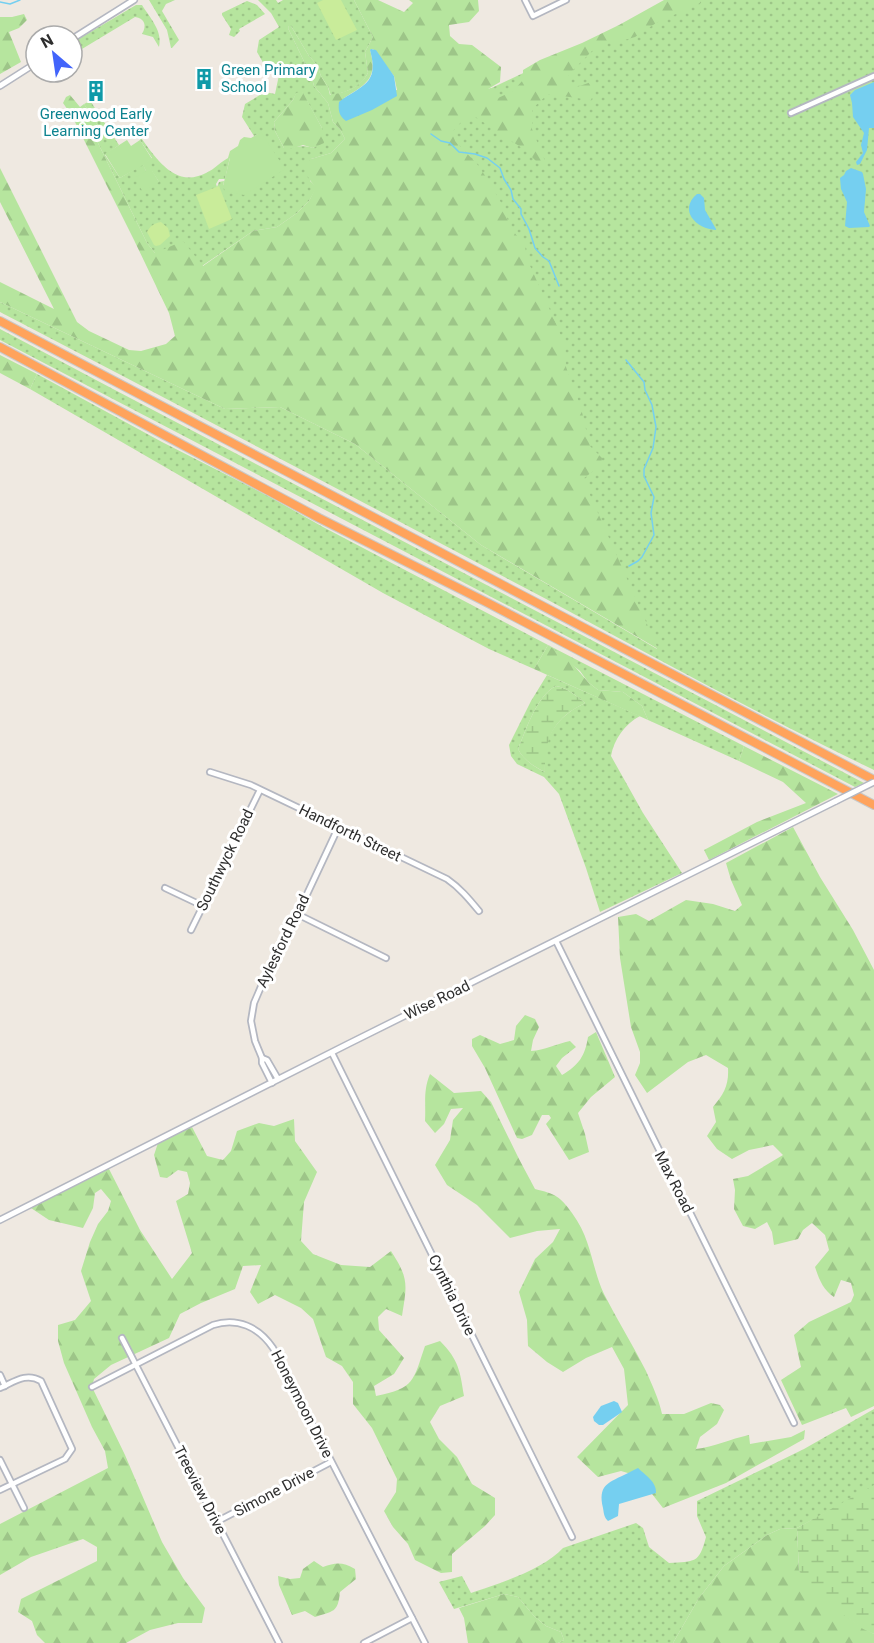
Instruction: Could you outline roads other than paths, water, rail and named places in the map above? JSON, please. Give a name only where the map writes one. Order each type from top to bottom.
[{"type":"highway","points":[[0,321],[874,781]]},
{"type":"highway","points":[[0,348],[309,513],[488,603],[874,805]]},
{"type":"street","points":[[84,31],[134,0]]},
{"type":"street","points":[[525,0],[533,16],[566,0]]},
{"type":"street","points":[[0,86],[24,71]]},
{"type":"street","points":[[791,113],[874,76]]},
{"type":"street","name":"Handforth Street","points":[[210,772],[251,785],[447,879],[468,896],[479,911]]},
{"type":"street","name":"Wise Road","points":[[0,1220],[874,781]]},
{"type":"street","name":"Southwyck Road","points":[[191,930],[260,790]]},
{"type":"street","name":"Aylesford Road","points":[[272,1083],[255,1041],[251,1021],[254,1003],[338,828]]},
{"type":"street","points":[[165,888],[203,906]]},
{"type":"street","points":[[297,914],[386,958]]},
{"type":"street","name":"Max Road","points":[[556,941],[794,1423]]},
{"type":"street","name":"Cynthia Drive","points":[[332,1053],[572,1537]]},
{"type":"street","name":"Aylesford Road","points":[[262,1058],[267,1060],[278,1080]]},
{"type":"street","name":"Honeymoon Drive","points":[[92,1388],[218,1324],[235,1322],[251,1327],[262,1335],[273,1348],[425,1643]]},
{"type":"street","name":"Treeview Drive","points":[[122,1338],[279,1643]]},
{"type":"street","points":[[0,1375],[3,1387],[28,1376],[41,1381],[72,1446],[71,1452],[65,1459],[0,1490]]},
{"type":"street","points":[[0,1460],[24,1508]]},
{"type":"street","name":"Simone Drive","points":[[216,1522],[331,1462]]},
{"type":"street","points":[[364,1643],[412,1618]]},
{"type":"water","points":[[371,49],[376,50],[394,76],[397,96],[346,121],[340,113],[339,102],[366,83],[370,77]]},
{"type":"water","points":[[874,82],[874,128],[869,128],[867,150],[860,164],[857,165],[856,162],[863,153],[861,145],[864,133],[853,117],[850,95],[855,90]]},
{"type":"water","points":[[851,168],[863,174],[866,189],[864,212],[869,227],[849,228],[845,226],[847,202],[841,189],[840,178]]},
{"type":"water","points":[[697,194],[704,198],[705,210],[716,230],[702,226],[692,218],[689,206]]},
{"type":"water","points":[[614,1401],[618,1403],[622,1412],[603,1425],[599,1425],[593,1417],[601,1406]]},
{"type":"water","points":[[638,1468],[653,1482],[656,1493],[619,1504],[618,1516],[608,1521],[604,1515],[602,1501],[605,1486]]},
{"type":"waterway","points":[[0,2],[10,4],[20,0]]},
{"type":"waterway","points":[[431,134],[441,141],[450,143],[459,152],[487,158],[500,168],[513,199],[521,209],[535,248],[549,261],[559,286]]},
{"type":"waterway","points":[[626,360],[644,382],[652,405],[656,427],[653,448],[644,469],[644,476],[654,497],[651,513],[654,535],[642,557],[629,566]]},
{"type":"place","name":"Green Primary School","points":[[204,79]]},
{"type":"place","name":"Greenwood Early Learning Center","points":[[96,91]]}]
